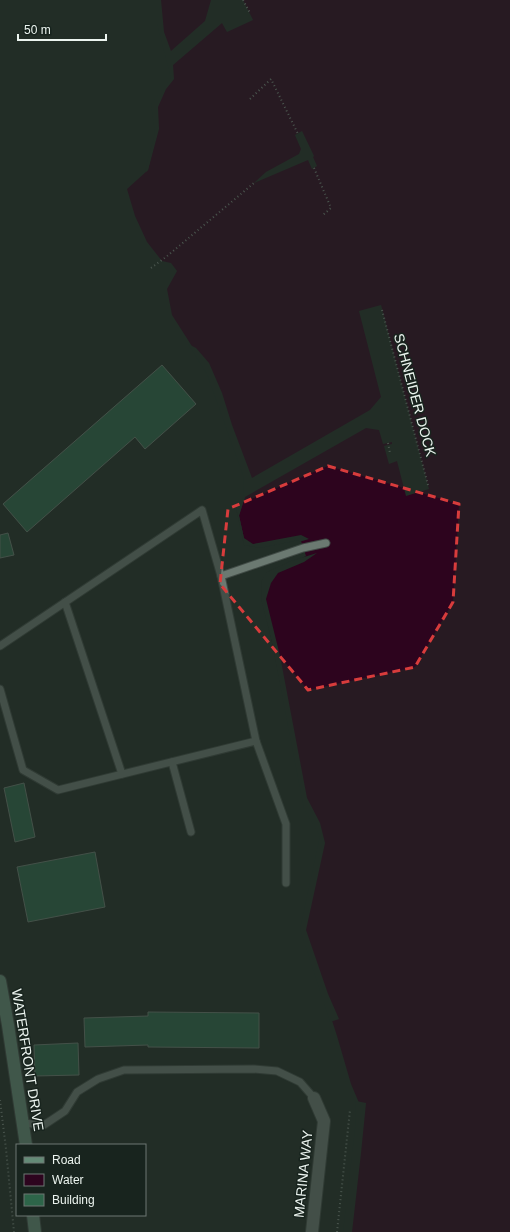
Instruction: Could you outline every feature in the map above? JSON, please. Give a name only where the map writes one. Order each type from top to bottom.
[{"type":"street","name":"WATERFRONT DRIVE","points":[[0,981],[4,1026],[24,1124],[26,1144]]},
{"type":"street","name":"MARINA WAY","points":[[312,1232],[324,1121],[314,1098]]},
{"type":"street","points":[[33,1216],[34,1232]]},
{"type":"lane","points":[[0,646],[202,510],[221,576],[256,741],[286,824],[286,883]]},
{"type":"lane","points":[[221,576],[303,548],[326,542]]},
{"type":"lane","points":[[65,602],[122,774]]},
{"type":"lane","points":[[0,689],[23,770],[58,790],[256,741]]},
{"type":"lane","points":[[172,762],[191,832]]},
{"type":"lane","points":[[24,1124],[44,1125],[65,1111],[77,1092],[98,1079],[124,1070],[254,1069],[277,1071],[300,1082],[314,1098]]},
{"type":"path","points":[[243,0],[250,13]]},
{"type":"path","points":[[250,99],[271,79],[298,134]]},
{"type":"path","points":[[314,168],[331,208],[323,215]]},
{"type":"path","points":[[151,268],[254,183]]},
{"type":"path","name":"SCHNEIDER DOCK","points":[[382,310],[428,485]]},
{"type":"path","points":[[388,443],[390,453]]},
{"type":"path","points":[[0,1100],[14,1232]]},
{"type":"path","points":[[337,1232],[350,1110]]},
{"type":"highlighted area","points":[[328,466],[459,504],[453,602],[415,667],[308,690],[220,584],[228,509]]},
{"type":"water","points":[[159,0],[510,0],[510,1232],[345,1232],[359,1103],[351,1084],[302,928],[322,836],[306,809],[263,598],[264,580],[306,556],[300,538],[260,546],[245,543],[239,515],[245,497],[246,477],[209,373],[172,315],[167,289],[177,271],[171,263],[162,261],[147,242],[135,216],[127,189],[148,170],[157,133],[153,105],[173,78],[159,24]]},
{"type":"pier","points":[[157,0],[161,0],[164,32],[171,51],[205,21],[211,0],[243,0],[253,20],[227,32],[222,23],[173,65],[174,79],[166,89],[158,107],[159,129],[148,170],[146,172],[145,170],[155,133],[151,104],[171,78],[157,24]]},
{"type":"pier","points":[[302,131],[317,166],[312,169],[308,160],[254,183],[266,172],[299,154],[301,149],[295,135]]},
{"type":"pier","points":[[381,305],[429,489],[406,496],[397,461],[389,464],[384,446],[392,444],[392,442],[383,444],[379,430],[366,428],[245,497],[243,494],[244,478],[207,374],[188,344],[196,348],[209,363],[222,393],[232,425],[252,478],[370,410],[381,397],[359,311]]},
{"type":"pier","points":[[245,497],[239,516],[244,538],[253,544],[301,535],[309,539],[260,548],[244,545],[236,508]]},
{"type":"pier","points":[[317,553],[304,562],[278,573],[271,583],[266,599],[280,656],[307,798],[320,823],[325,843],[306,930],[328,994],[339,1019],[330,1022],[300,929],[320,836],[304,809],[272,643],[261,598],[262,580],[267,572],[291,561]]},
{"type":"pier","points":[[356,1101],[366,1103],[352,1232],[343,1232],[355,1129]]},
{"type":"building","points":[[162,365],[196,404],[145,449],[135,437],[27,532],[3,504]]},
{"type":"building","points":[[8,533],[14,555],[0,558],[0,535]]},
{"type":"building","points":[[24,783],[35,837],[15,842],[4,788]]},
{"type":"building","points":[[95,852],[105,907],[28,922],[17,867]]},
{"type":"building","points":[[148,1012],[259,1013],[259,1048],[148,1047],[148,1045],[85,1047],[84,1018],[148,1016]]},
{"type":"building","points":[[78,1043],[79,1075],[35,1076],[34,1045]]}]
